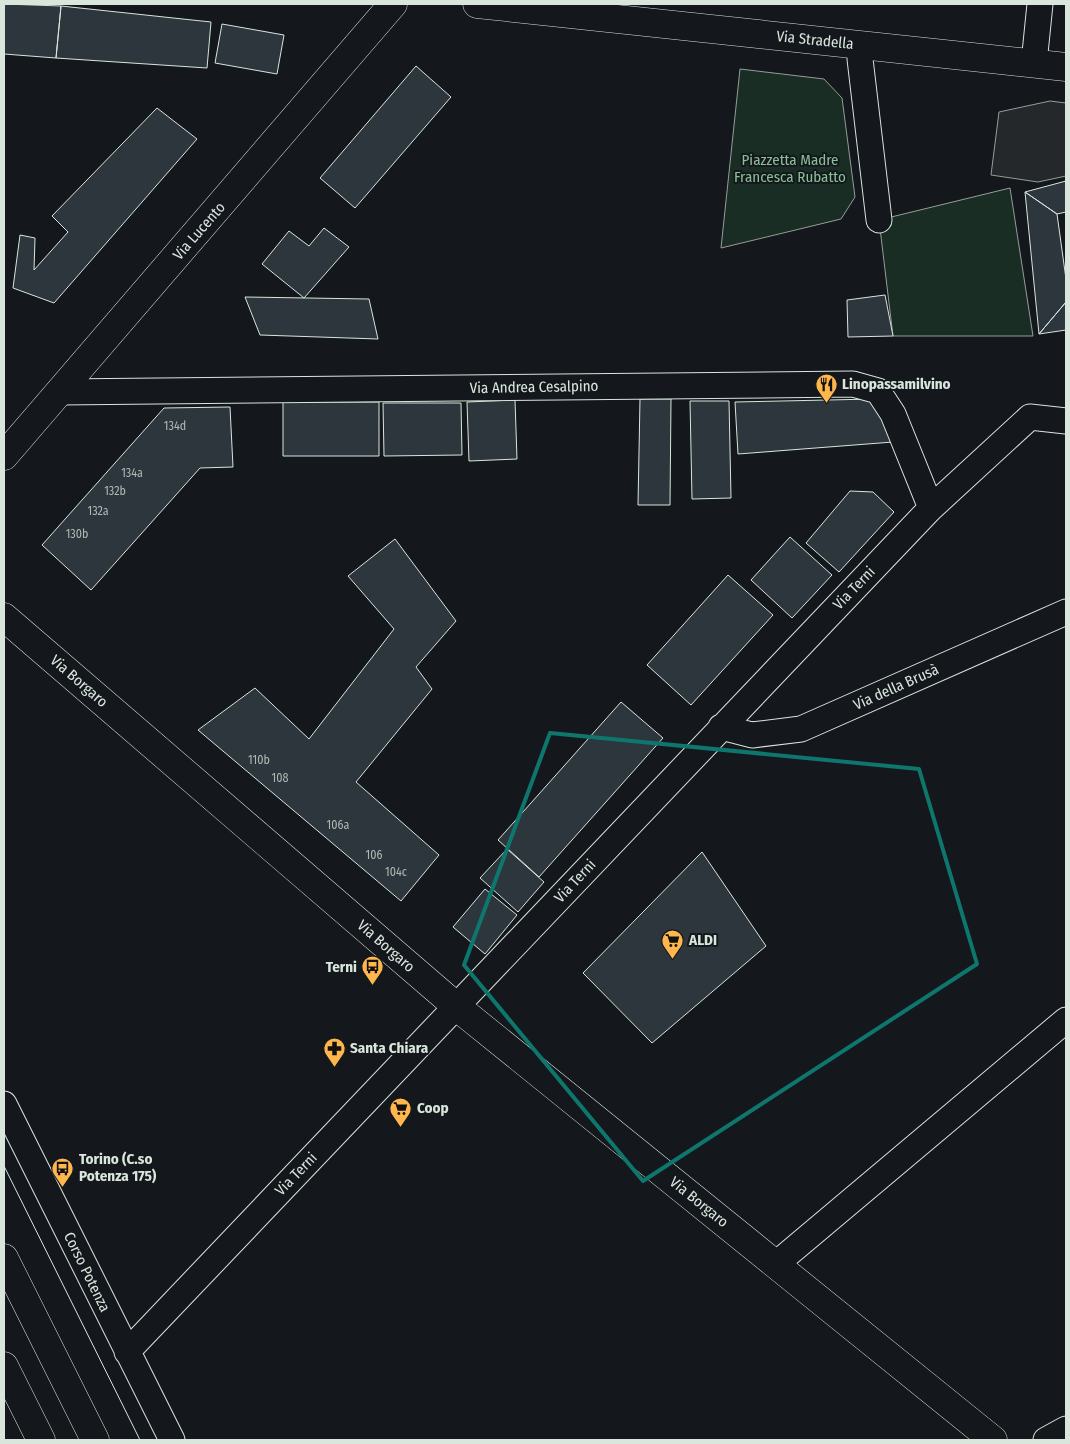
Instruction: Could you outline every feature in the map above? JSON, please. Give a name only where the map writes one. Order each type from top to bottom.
[{"type":"street","name":"Via Lucento","points":[[4,456],[393,4]]},
{"type":"street","name":"Via Stradella","points":[[477,4],[568,9],[861,45],[1066,67]]},
{"type":"street","points":[[1034,63],[1040,4]]},
{"type":"street","points":[[861,45],[860,59],[879,220]]},
{"type":"street","name":"Via Andrea Cesalpino","points":[[60,392],[853,384],[878,391],[893,414],[931,508]]},
{"type":"street","name":"Via Terni","points":[[127,1352],[931,508],[1030,417],[1066,421]]},
{"type":"street","name":"Via della Brusà","points":[[721,727],[752,735],[802,729],[1066,612]]},
{"type":"street","name":"Via Borgaro","points":[[4,617],[457,1006],[994,1440]]},
{"type":"street","points":[[776,1264],[1066,1020]]},
{"type":"street","name":"Corso Potenza","points":[[4,1104],[172,1440]]},
{"type":"street","points":[[4,1258],[95,1440]]},
{"type":"street","points":[[4,1366],[41,1440]]},
{"type":"street","points":[[1046,1440],[1066,1429]]},
{"type":"highlighted area","points":[[550,733],[919,769],[977,964],[643,1181],[464,965]]},
{"type":"green space","name":"Piazzetta Madre Francesca Rubatto","points":[[740,69],[824,79],[842,98],[855,197],[841,219],[721,248]]},
{"type":"green space","points":[[1010,188],[1033,336],[893,336],[879,220]]},
{"type":"shaded area","points":[[1050,101],[1066,103],[1066,176],[1038,182],[991,175],[999,112]]},
{"type":"building","points":[[4,4],[61,6],[56,58],[4,54]]},
{"type":"building","points":[[61,6],[211,22],[207,68],[56,58]]},
{"type":"building","points":[[222,24],[284,35],[277,74],[215,63]]},
{"type":"building","points":[[416,66],[451,97],[355,208],[320,178]]},
{"type":"building","points":[[157,108],[197,139],[54,303],[13,288],[20,235],[35,238],[34,270],[68,232],[52,216]]},
{"type":"building","points":[[1066,181],[1066,212],[1057,214],[1025,192]]},
{"type":"building","points":[[1025,192],[1057,214],[1066,279],[1066,302],[1039,334]]},
{"type":"building","points":[[324,228],[349,247],[304,298],[262,264],[289,231],[309,246]]},
{"type":"building","points":[[885,295],[893,336],[848,337],[847,300]]},
{"type":"building","points":[[245,297],[369,299],[378,339],[260,335]]},
{"type":"building","points":[[1066,302],[1066,330],[1039,334]]},
{"type":"building","points":[[640,399],[671,399],[670,505],[638,505]]},
{"type":"building","points":[[874,399],[893,442],[738,454],[735,402]]},
{"type":"building","points":[[515,400],[517,459],[469,461],[467,402]]},
{"type":"building","points":[[690,401],[729,401],[731,498],[692,499]]},
{"type":"building","points":[[283,402],[379,402],[379,456],[283,456]]},
{"type":"building","points":[[383,403],[461,403],[462,455],[384,456]]},
{"type":"building","points":[[230,407],[233,467],[200,468],[91,590],[42,545],[164,408]]},
{"type":"building","points":[[850,491],[873,492],[894,512],[839,572],[806,543]]},
{"type":"building","points":[[790,537],[832,575],[792,618],[751,580]]},
{"type":"building","points":[[395,539],[456,621],[416,667],[432,689],[356,782],[439,855],[401,901],[198,730],[255,688],[309,739],[394,629],[348,576]]},
{"type":"building","points":[[728,575],[773,615],[691,705],[647,665]]},
{"type":"building","points":[[621,702],[663,738],[539,877],[498,840]]},
{"type":"building","points":[[507,849],[544,882],[518,912],[480,878]]},
{"type":"building","name":"ALDI","points":[[702,852],[766,946],[652,1043],[583,973]]},
{"type":"building","points":[[485,889],[517,915],[485,954],[453,927]]},
{"type":"tram line","points":[[4,1166],[140,1440]]},
{"type":"place","name":"Linopassamilvino","points":[[826,403]]},
{"type":"place","name":"ALDI","points":[[673,959]]},
{"type":"place","name":"Terni","points":[[373,986]]},
{"type":"place","name":"Santa Chiara","points":[[334,1067]]},
{"type":"place","name":"Coop","points":[[401,1127]]},
{"type":"place","name":"Torino (C.so Potenza 175)","points":[[63,1187]]}]
